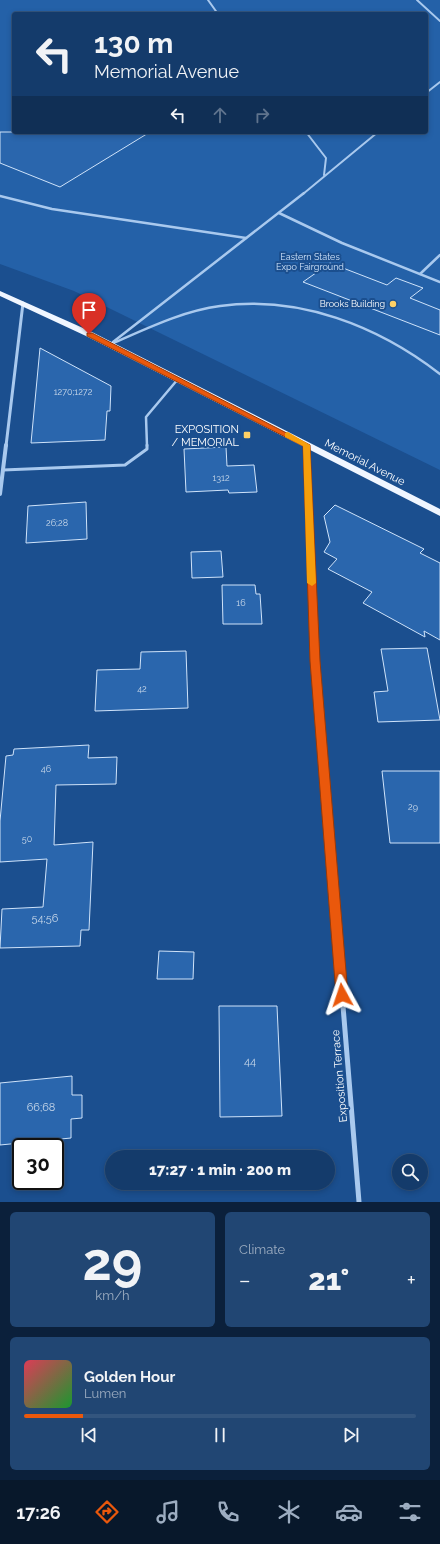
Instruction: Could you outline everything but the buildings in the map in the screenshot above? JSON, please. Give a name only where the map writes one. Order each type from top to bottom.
[{"type":"main road","name":"Memorial Avenue","points":[[0,294],[23,303],[110,345],[440,513]]},
{"type":"street","points":[[0,494],[23,303]]},
{"type":"street","name":"Exposition Terrace","points":[[306,445],[315,661],[359,1202]]},
{"type":"lane","points":[[208,0],[217,12]]},
{"type":"lane","points":[[417,0],[440,21]]},
{"type":"lane","points":[[428,91],[440,82]]},
{"type":"lane","points":[[308,134],[326,158],[324,175]]},
{"type":"lane","points":[[110,345],[375,134]]},
{"type":"lane","points":[[0,196],[48,208],[246,238]]},
{"type":"lane","points":[[278,213],[342,243],[440,282]]},
{"type":"lane","points":[[420,274],[440,255]]},
{"type":"lane","points":[[110,345],[158,324],[201,310],[236,304],[275,305],[317,312],[361,328],[414,355],[440,374]]},
{"type":"lane","points":[[3,470],[125,465],[147,449],[146,417],[178,379]]},
{"type":"green space","name":"Eastern States Expo Fairground","points":[[0,0],[440,0],[440,470],[74,291],[0,264]]},
{"type":"slow traffic","points":[[288,435],[306,445],[312,583]]},
{"type":"place","name":"Brooks Building","points":[[393,304]]},
{"type":"place","name":"EXPOSITION / MEMORIAL","points":[[247,435]]},
{"type":"route","points":[[89,334],[306,445],[315,661],[342,995]]}]
